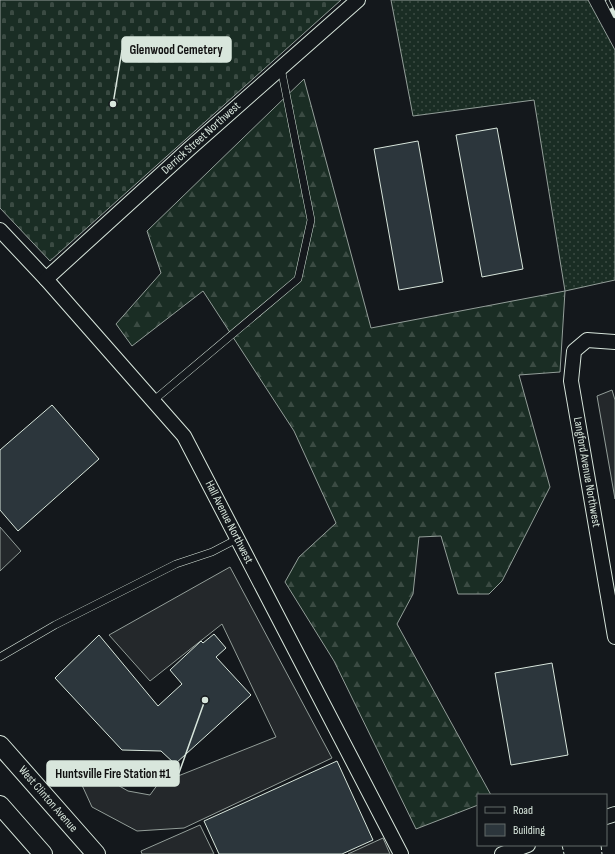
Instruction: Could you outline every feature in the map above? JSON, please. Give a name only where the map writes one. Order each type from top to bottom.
[{"type":"street","name":"Derrick Street Northwest","points":[[46,279],[188,149],[358,0]]},
{"type":"street","name":"Hall Avenue Northwest","points":[[0,230],[46,279],[184,436],[401,854]]},
{"type":"street","name":"Langford Avenue Northwest","points":[[615,342],[587,340],[574,350],[571,381],[615,637]]},
{"type":"street","name":"West Clinton Avenue","points":[[0,745],[96,854]]},
{"type":"street","points":[[0,805],[42,854]]},
{"type":"street","points":[[502,854],[525,846]]},
{"type":"lane","points":[[153,401],[298,279],[311,220],[281,68]]},
{"type":"lane","points":[[0,657],[55,625],[176,564],[212,552],[237,539]]},
{"type":"green space","points":[[0,0],[341,0],[50,261],[0,208]]},
{"type":"green space","points":[[391,0],[588,0],[615,50],[615,280],[565,291],[534,100],[413,116]]},
{"type":"green space","points":[[304,79],[371,328],[565,291],[560,372],[519,375],[550,487],[502,581],[489,594],[458,594],[441,536],[419,537],[413,594],[397,624],[490,794],[477,794],[477,805],[416,829],[334,661],[285,582],[299,557],[336,523],[294,431],[203,291],[132,346],[116,324],[161,273],[147,231]]},
{"type":"shaded area","points":[[612,390],[615,400],[615,499],[597,396]]},
{"type":"shaded area","points":[[0,527],[21,551],[0,571]]},
{"type":"shaded area","points":[[230,567],[332,758],[184,828],[137,831],[92,807],[81,783],[109,780],[128,791],[150,795],[158,784],[276,737],[222,624],[150,681],[109,635]]},
{"type":"shaded area","points":[[200,825],[214,854],[142,854],[141,851]]},
{"type":"shaded area","points":[[383,838],[390,854],[348,854]]},
{"type":"building","points":[[497,128],[523,269],[482,277],[456,135]]},
{"type":"building","points":[[418,141],[443,282],[399,290],[374,149]]},
{"type":"building","points":[[52,405],[99,459],[18,531],[0,510],[0,450]]},
{"type":"building","points":[[214,634],[226,648],[216,657],[251,695],[175,764],[161,751],[122,750],[55,678],[99,635],[158,706],[182,684],[170,670],[201,641],[203,643]]},
{"type":"building","points":[[552,663],[568,755],[511,765],[495,673]]},
{"type":"building","points":[[337,761],[373,840],[342,854],[219,854],[204,821]]},
{"type":"railway","points":[[607,0],[615,16]]},
{"type":"fence","points":[[562,846],[564,854]]},
{"type":"fence","points":[[601,846],[602,854]]},
{"type":"place","name":"Glenwood Cemetery","points":[[113,104]]},
{"type":"place","name":"Huntsville Fire Station #1","points":[[205,700]]}]
